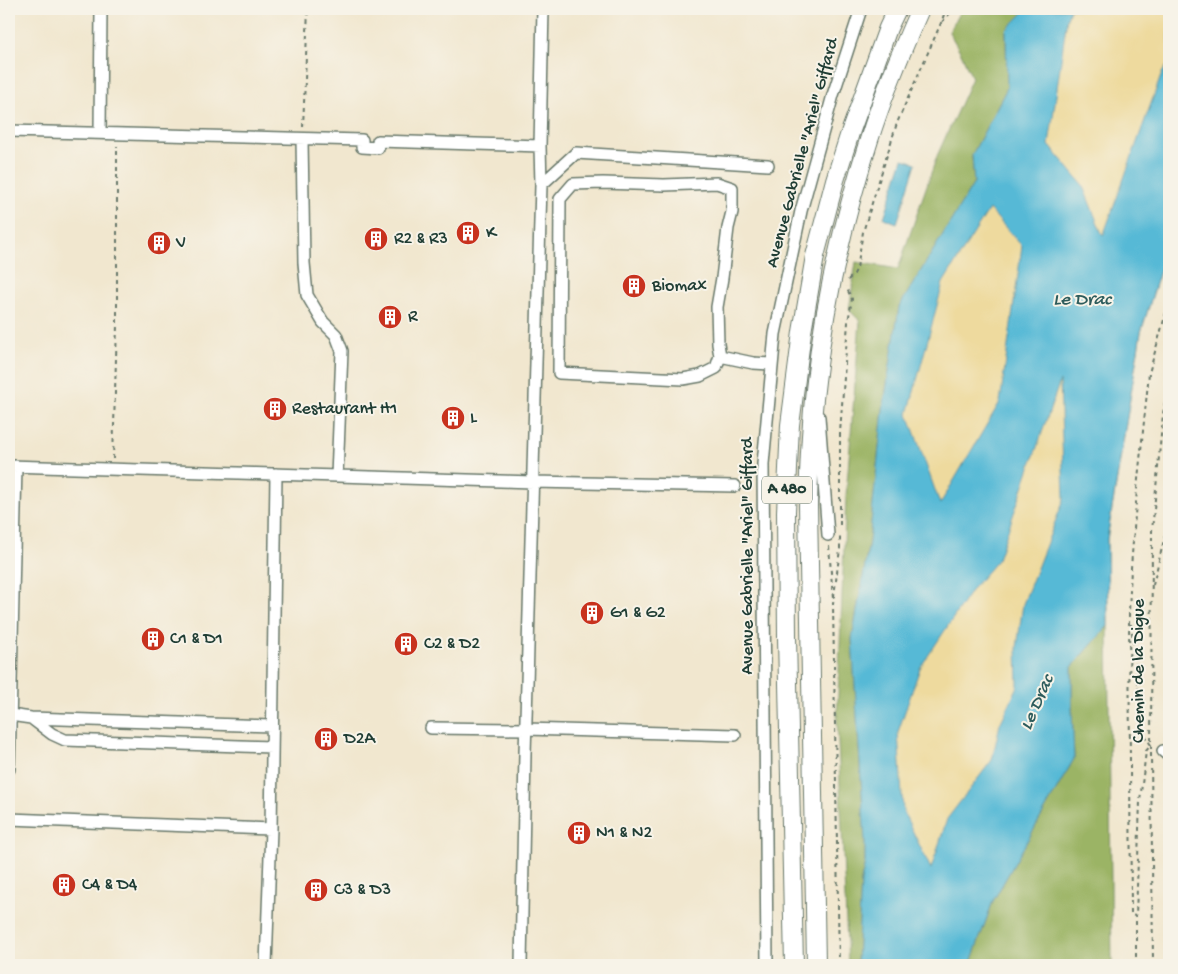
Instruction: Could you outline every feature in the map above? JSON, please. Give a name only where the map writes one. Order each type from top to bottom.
[{"type":"highway","name":"A 480","points":[[794,965],[786,541],[790,425],[802,332],[815,256],[835,180],[850,133],[897,9]]},
{"type":"highway","name":"A 480","points":[[816,965],[808,506],[810,443],[816,380],[832,279],[859,170],[884,94],[920,9]]},
{"type":"street","points":[[100,133],[101,9]]},
{"type":"street","points":[[521,965],[541,185],[543,9]]},
{"type":"street","name":"Avenue Gabrielle \"Ariel\" Giffard","points":[[767,965],[763,464],[772,364],[775,334],[801,211],[861,9]]},
{"type":"street","points":[[9,131],[362,140],[362,147],[378,148],[378,141],[540,146]]},
{"type":"street","points":[[302,139],[304,263],[308,295],[323,322],[336,335],[342,351],[337,476]]},
{"type":"street","points":[[541,185],[576,153],[768,165]]},
{"type":"street","points":[[717,183],[732,188],[732,212],[717,307],[720,356],[716,368],[700,376],[683,379],[560,373],[560,199],[573,184],[664,185],[717,183]]},
{"type":"street","points":[[720,356],[753,363],[772,364]]},
{"type":"street","points":[[816,380],[828,535]]},
{"type":"street","points":[[9,770],[12,466],[532,482],[735,486]]},
{"type":"street","points":[[266,965],[271,829],[276,474]]},
{"type":"street","points":[[10,715],[31,718],[272,726]]},
{"type":"street","points":[[31,718],[52,734],[64,740],[272,747]]},
{"type":"street","points":[[431,728],[526,728],[735,735]]},
{"type":"street","points":[[9,819],[271,829]]},
{"type":"path","points":[[302,139],[308,9]]},
{"type":"path","points":[[833,604],[840,549],[840,433],[848,322],[852,299],[846,283],[857,268],[864,232],[897,123],[946,9]]},
{"type":"path","points":[[941,24],[954,9]]},
{"type":"path","points":[[113,469],[117,325],[117,134]]},
{"type":"path","points":[[1136,916],[1131,915],[1129,613],[1131,568],[1149,373],[1169,302]]},
{"type":"path","name":"Chemin de la Digue","points":[[1153,965],[1152,532],[1169,377]]},
{"type":"path","points":[[1167,390],[1169,394]]},
{"type":"path","points":[[1152,589],[1169,519]]},
{"type":"path","points":[[828,535],[833,604],[839,965]]},
{"type":"path","points":[[1129,613],[1144,735],[1151,745],[1146,751],[1140,801],[1136,965]]},
{"type":"green space","points":[[961,9],[1024,9],[1024,12],[1006,30],[1007,88],[972,155],[974,183],[899,307],[883,410],[869,542],[852,639],[865,863],[861,881],[857,965],[848,965],[837,719],[846,496],[860,321],[849,310],[856,262],[898,269],[937,156],[972,78],[949,32]]},
{"type":"green space","points":[[1108,626],[1112,965],[970,965],[993,901],[1074,759],[1072,667]]},
{"type":"sand","name":"Le Drac","points":[[1024,9],[1169,9],[1169,242],[1141,332],[1107,539],[1108,626],[1072,667],[1074,759],[993,901],[970,965],[857,965],[865,841],[852,639],[869,542],[883,410],[899,307],[974,184],[972,155],[1007,88],[1006,30],[1024,12]]},
{"type":"water","name":"Le Drac","points":[[1024,9],[1070,9],[1067,18],[1049,145],[1082,184],[1103,236],[1162,73],[1169,63],[1169,242],[1141,332],[1107,539],[1108,626],[1072,667],[1074,759],[993,901],[970,965],[857,965],[865,841],[852,639],[869,542],[883,410],[899,307],[974,183],[972,155],[1007,88],[1006,30],[1024,12]],"holes":[[[989,209],[1022,246],[1000,402],[940,504],[908,414],[943,283]],[[1060,381],[1064,499],[1023,604],[1017,647],[1018,686],[1000,724],[992,760],[947,819],[931,869],[903,811],[898,732],[920,668],[973,588],[998,559]]]},
{"type":"water","points":[[903,159],[916,163],[897,223],[884,218]]},
{"type":"place","name":"K","points":[[468,233]]},
{"type":"place","name":"R2 & R3","points":[[376,239]]},
{"type":"place","name":"V","points":[[159,243]]},
{"type":"place","name":"Biomax","points":[[634,286]]},
{"type":"place","name":"R","points":[[390,317]]},
{"type":"place","name":"Restaurant H1","points":[[275,409]]},
{"type":"place","name":"L","points":[[453,418]]},
{"type":"place","name":"G1 & G2","points":[[592,613]]},
{"type":"place","name":"C1 & D1","points":[[153,639]]},
{"type":"place","name":"C2 & D2","points":[[406,644]]},
{"type":"place","name":"D2A","points":[[326,739]]},
{"type":"place","name":"N1 & N2","points":[[579,833]]},
{"type":"place","name":"C4 & D4","points":[[64,885]]},
{"type":"place","name":"C3 & D3","points":[[316,890]]}]
